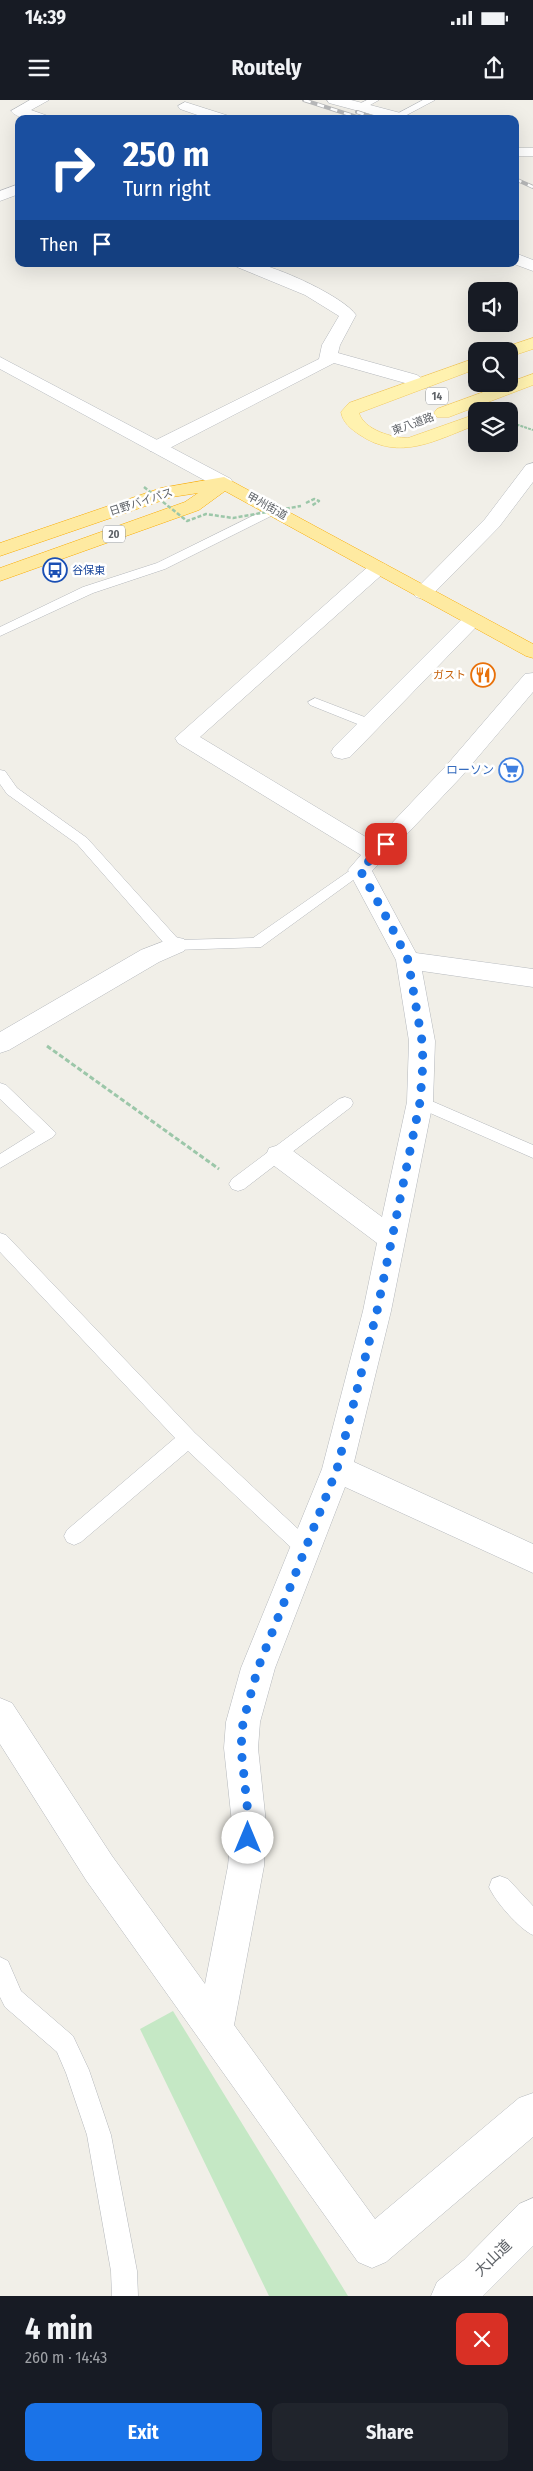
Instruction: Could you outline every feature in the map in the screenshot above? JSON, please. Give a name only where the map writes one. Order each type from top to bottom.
[{"type":"highway","name":"甲州街道","points":[[224,483],[533,652]]},
{"type":"highway","name":"日野バイパス","points":[[0,550],[168,492],[224,483]]},
{"type":"highway","name":"日野バイパス","points":[[0,575],[192,506],[224,483]]},
{"type":"main road","points":[[518,349],[533,343]]},
{"type":"main road","points":[[518,367],[533,361]]},
{"type":"main road","points":[[468,366],[356,407],[350,412],[350,418],[358,425],[377,437],[400,444],[410,444],[468,422]]},
{"type":"main road","name":"東八道路","points":[[377,437],[533,379]]},
{"type":"main road","name":"東八道路","points":[[358,425],[382,416]]},
{"type":"street","points":[[31,115],[18,111],[42,100]]},
{"type":"street","points":[[334,100],[394,115]]},
{"type":"street","points":[[172,115],[189,103],[215,115]]},
{"type":"street","points":[[0,196],[15,190]]},
{"type":"street","points":[[519,260],[533,266]]},
{"type":"street","points":[[158,447],[326,362],[331,345],[348,315],[336,305],[315,294],[250,267]]},
{"type":"street","points":[[329,356],[411,379],[420,384]]},
{"type":"street","name":"甲州街道","points":[[0,362],[224,483]]},
{"type":"street","points":[[423,593],[492,523],[533,469]]},
{"type":"street","points":[[511,496],[533,502]]},
{"type":"street","points":[[215,2028],[246,1866],[249,1823],[241,1748],[243,1722],[258,1668],[337,1469],[377,1311],[420,1102],[423,1063],[422,1041],[408,960],[389,922],[368,862],[186,738],[378,568]]},
{"type":"street","points":[[342,752],[472,620]]},
{"type":"street","points":[[368,862],[453,772],[533,680]]},
{"type":"street","points":[[0,1044],[150,956],[175,945]]},
{"type":"street","points":[[408,960],[533,978]]},
{"type":"street","points":[[279,1155],[392,1239]]},
{"type":"street","points":[[337,1469],[533,1558]]},
{"type":"street","points":[[0,1714],[99,1868],[372,2248],[533,2112]]},
{"type":"street","name":"大山道","points":[[451,2296],[478,2274],[533,2218]]},
{"type":"lane","points":[[360,107],[374,100]]},
{"type":"lane","points":[[405,115],[430,100]]},
{"type":"lane","points":[[0,632],[88,590],[161,566],[273,510]]},
{"type":"lane","points":[[315,702],[370,724]]},
{"type":"lane","points":[[0,774],[12,791],[82,841],[175,945],[256,943],[368,862]]},
{"type":"lane","points":[[0,1089],[47,1133],[0,1162]]},
{"type":"lane","points":[[420,1102],[533,1152]]},
{"type":"lane","points":[[238,1184],[279,1155],[345,1103]]},
{"type":"lane","points":[[0,1240],[188,1439],[305,1548]]},
{"type":"lane","points":[[74,1536],[188,1439]]},
{"type":"lane","points":[[500,1887],[533,1923]]},
{"type":"lane","points":[[0,1969],[14,1999],[64,2044],[78,2070],[99,2134],[124,2271],[125,2296]]},
{"type":"path","points":[[518,425],[533,430]]},
{"type":"path","points":[[144,487],[187,521],[206,514],[208,516],[233,518],[301,506]]},
{"type":"path","points":[[24,1030],[238,1184]]},
{"type":"green space","points":[[173,2011],[348,2296],[269,2296],[140,2029]]},
{"type":"railway","points":[[304,100],[351,115]]},
{"type":"railway","points":[[357,112],[366,115]]},
{"type":"railway","points":[[519,181],[533,187]]},
{"type":"place","name":"谷保東","points":[[55,570]]},
{"type":"place","name":"ガスト","points":[[483,675]]},
{"type":"place","name":"ローソン","points":[[511,770]]},
{"type":"route","points":[[248,1838],[249,1823],[241,1748],[243,1722],[258,1668],[278,1613],[337,1469],[377,1311],[420,1102],[423,1063],[422,1041],[408,960],[360,870],[386,844]]}]
